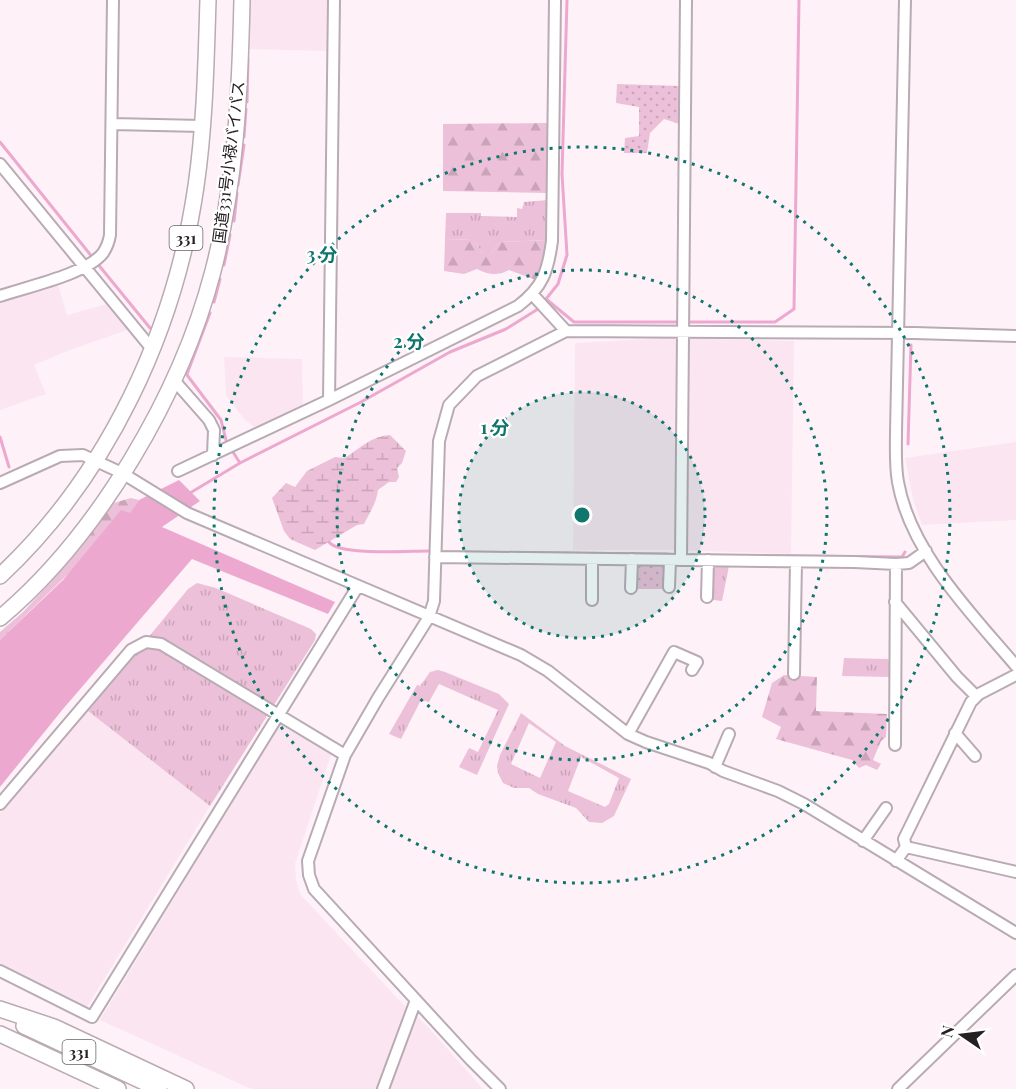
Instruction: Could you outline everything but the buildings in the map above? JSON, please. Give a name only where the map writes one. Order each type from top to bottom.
[{"type":"highway","name":"国道331号小禄バイパス","points":[[0,576],[38,536],[96,459],[129,401],[168,306],[182,256],[196,186],[202,126],[208,0]]},
{"type":"highway","name":"国道331号小禄バイパス","points":[[0,618],[39,581],[63,554],[103,502],[139,447],[173,379],[203,304],[222,228],[238,105],[242,0]]},
{"type":"highway","points":[[0,1009],[54,1028],[186,1089]]},
{"type":"highway","name":"331","points":[[0,1014],[159,1089]]},
{"type":"highway","name":"331","points":[[0,1034],[118,1089]]},
{"type":"street","points":[[0,296],[87,267],[108,246],[113,0]]},
{"type":"street","points":[[329,400],[334,0]]},
{"type":"street","points":[[178,471],[329,400],[518,306],[533,295],[549,263],[552,241],[555,0]]},
{"type":"street","points":[[669,587],[676,560],[684,331],[686,0]]},
{"type":"street","points":[[905,0],[896,432],[898,482],[913,528],[926,551],[947,582],[1016,666]]},
{"type":"street","points":[[112,124],[202,126]]},
{"type":"street","points":[[0,164],[87,267],[152,349]]},
{"type":"street","points":[[533,295],[567,331]]},
{"type":"street","points":[[500,1089],[314,889],[308,861],[345,754],[429,616],[434,601],[439,441],[449,405],[477,376],[567,331],[1016,336]]},
{"type":"street","points":[[173,379],[209,420],[214,430],[216,453]]},
{"type":"street","points":[[0,483],[60,456],[83,455],[96,459],[187,513],[535,662],[628,734],[787,796],[1016,933]]},
{"type":"street","points":[[435,557],[896,564],[909,563],[926,551]]},
{"type":"street","points":[[592,559],[592,600]]},
{"type":"street","points":[[631,588],[632,559]]},
{"type":"street","points":[[707,597],[708,560]]},
{"type":"street","points":[[794,674],[796,562]]},
{"type":"street","points":[[895,744],[896,564]]},
{"type":"street","points":[[0,971],[92,1017],[358,586]]},
{"type":"street","points":[[896,602],[957,677],[976,696]]},
{"type":"street","points":[[0,804],[131,650],[146,642],[161,644],[345,754]]},
{"type":"street","points":[[628,734],[674,652],[697,662],[692,670]]},
{"type":"street","points":[[896,861],[906,847],[904,839],[971,702],[976,696],[1016,675]]},
{"type":"street","points":[[715,766],[729,734]]},
{"type":"street","points":[[955,734],[975,756]]},
{"type":"street","points":[[863,841],[886,808]]},
{"type":"street","points":[[906,847],[1016,872]]},
{"type":"street","points":[[898,1089],[1016,975]]},
{"type":"street","points":[[383,1089],[416,1000]]},
{"type":"shaded area","points":[[250,0],[329,0],[328,51],[249,49]]},
{"type":"shaded area","points":[[57,281],[67,315],[107,304],[130,329],[34,365],[46,394],[0,410],[0,299]]},
{"type":"shaded area","points":[[665,338],[794,341],[791,554],[673,550],[573,550],[575,343]]},
{"type":"shaded area","points":[[224,357],[302,359],[303,405],[264,425],[254,427],[245,420],[226,395]]},
{"type":"shaded area","points":[[1016,442],[1016,520],[922,525],[913,499],[905,458]]},
{"type":"shaded area","points":[[179,480],[200,501],[162,527],[335,602],[328,614],[192,559],[63,709],[0,787],[0,640],[63,580],[121,510],[130,513],[139,500]]},
{"type":"shaded area","points":[[88,711],[210,806],[81,1017],[0,973],[0,813]]},
{"type":"shaded area","points":[[281,722],[331,755],[295,864],[300,894],[401,1002],[428,1027],[483,1089],[251,1089],[100,1020]]},
{"type":"green space","points":[[617,84],[681,86],[680,124],[664,119],[650,133],[647,153],[624,153],[625,138],[639,136],[639,107],[616,103]]},
{"type":"green space","points":[[548,123],[547,193],[443,191],[443,124]]},
{"type":"green space","points":[[548,200],[547,240],[499,242],[491,254],[483,254],[473,239],[445,240],[446,213],[481,213],[481,216],[517,217],[517,208],[522,209],[524,202]]},
{"type":"green space","points":[[473,239],[483,254],[491,254],[499,242],[547,240],[542,267],[536,280],[509,270],[493,274],[477,269],[464,274],[444,271],[445,240]]},
{"type":"green space","points":[[390,435],[406,451],[402,463],[397,468],[399,477],[396,482],[389,482],[378,490],[364,524],[357,525],[315,550],[290,539],[284,531],[272,498],[286,483],[295,487],[307,471],[335,457],[345,458],[372,440]]},
{"type":"green space","points":[[131,498],[139,500],[130,514],[0,640],[0,632],[23,612],[49,584],[83,544],[110,504]]},
{"type":"green space","points":[[636,566],[666,566],[666,589],[636,589]]},
{"type":"green space","points":[[713,566],[729,566],[722,601],[713,600]]},
{"type":"green space","points":[[197,583],[216,588],[311,629],[316,634],[315,640],[210,806],[88,711],[188,589]]},
{"type":"green space","points":[[844,658],[888,659],[891,667],[890,677],[842,676]]},
{"type":"green space","points":[[438,670],[499,694],[509,704],[477,775],[459,767],[469,748],[478,752],[498,710],[439,684],[429,702],[421,700],[401,739],[389,734],[417,685],[420,686],[430,672]]},
{"type":"green space","points":[[784,675],[817,677],[816,711],[887,714],[886,737],[881,741],[873,760],[881,764],[877,770],[866,765],[859,768],[852,760],[776,739],[781,727],[762,717],[772,683]]},
{"type":"green space","points":[[521,713],[565,746],[631,779],[614,816],[602,823],[589,822],[576,808],[538,794],[529,788],[514,788],[503,783],[497,766],[500,755]],"holes":[[[529,723],[556,742],[540,778],[511,764]],[[581,757],[619,778],[609,804],[605,807],[568,791]]]},
{"type":"waterway","points":[[190,493],[240,463],[361,402],[450,352],[506,329],[538,309],[558,284],[567,255],[562,174],[567,0]]},
{"type":"waterway","points":[[687,322],[775,322],[794,309],[799,0]]},
{"type":"waterway","points":[[247,102],[248,59]]},
{"type":"waterway","points":[[244,137],[246,109]]},
{"type":"waterway","points":[[0,142],[93,258]]},
{"type":"waterway","points":[[238,185],[244,145]]},
{"type":"waterway","points":[[234,221],[237,193]]},
{"type":"waterway","points":[[224,265],[230,235]]},
{"type":"waterway","points":[[97,263],[150,328]]},
{"type":"waterway","points":[[214,302],[220,279]]},
{"type":"waterway","points":[[546,299],[574,322],[680,322]]},
{"type":"waterway","points":[[187,374],[210,313]]},
{"type":"waterway","points":[[908,444],[911,345]]},
{"type":"waterway","points":[[184,371],[221,420],[227,444]]},
{"type":"waterway","points":[[0,437],[9,467]]},
{"type":"waterway","points":[[231,449],[240,463]]},
{"type":"waterway","points":[[329,542],[346,549],[360,551],[428,551]]},
{"type":"waterway","points":[[443,552],[668,554]]},
{"type":"waterway","points":[[686,555],[902,557],[905,552]]}]
